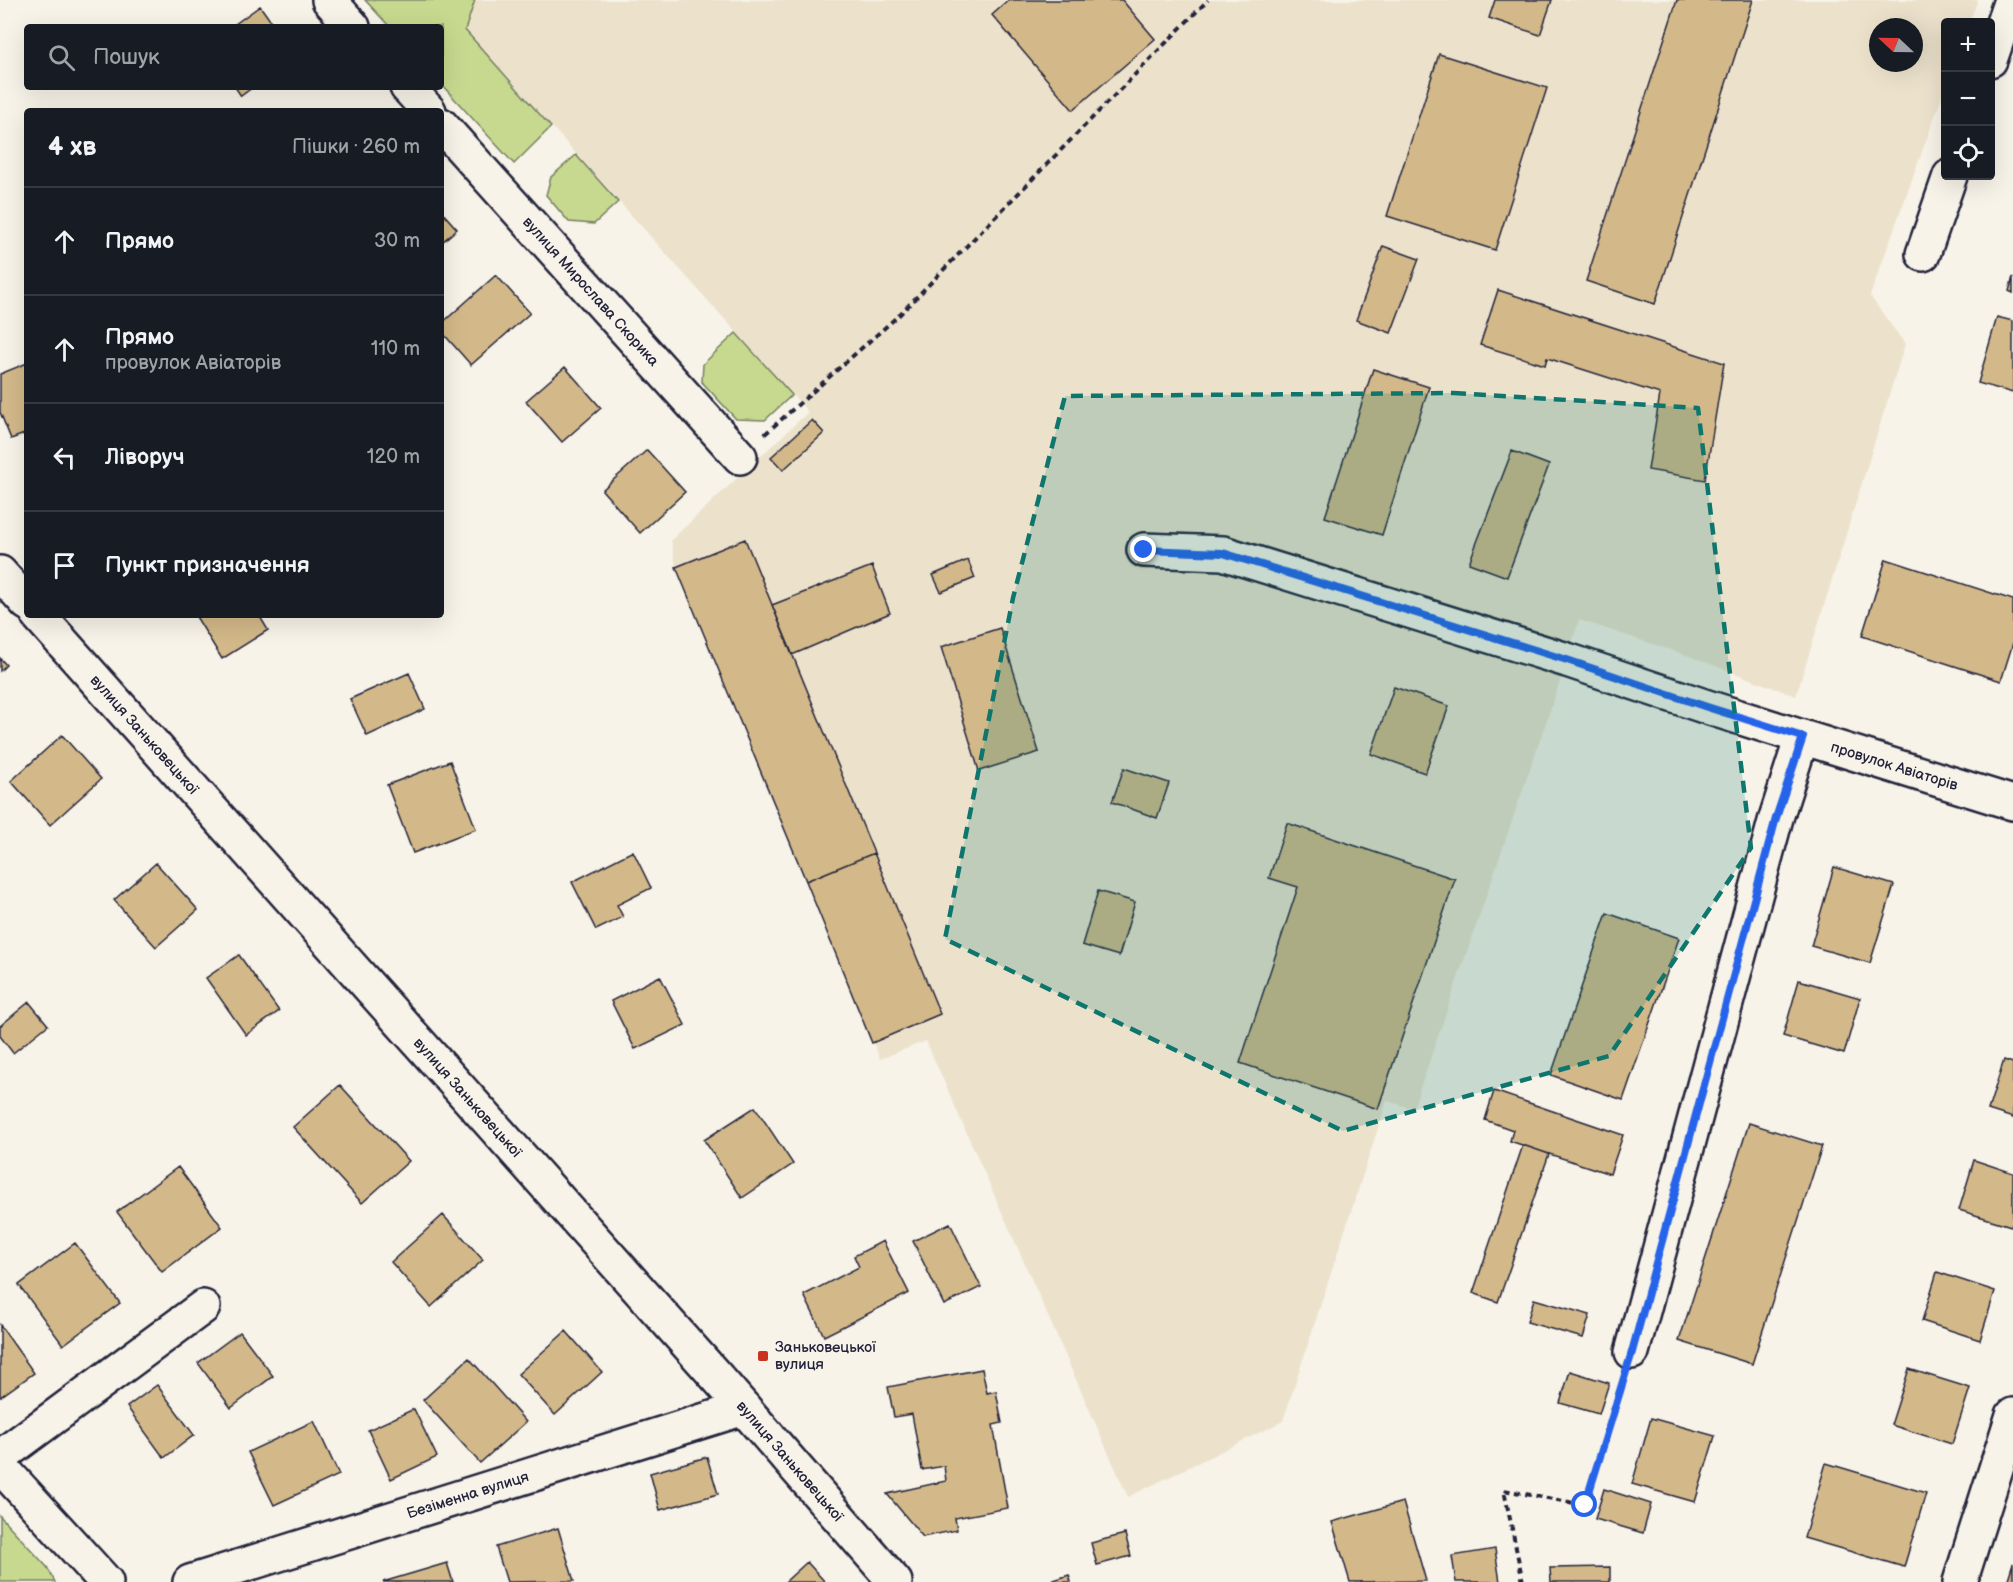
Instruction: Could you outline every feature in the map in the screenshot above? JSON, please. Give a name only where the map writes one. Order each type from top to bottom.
[{"type":"street","points":[[329,0],[350,24]]},
{"type":"street","points":[[1995,46],[2011,0]]},
{"type":"street","points":[[410,90],[426,108]]},
{"type":"street","name":"вулиця Мирослава Скорика","points":[[444,127],[740,457]]},
{"type":"street","points":[[1923,254],[1949,180]]},
{"type":"street","name":"провулок Авіаторів","points":[[1144,550],[1223,553],[1556,656],[1707,707],[2013,803]]},
{"type":"street","points":[[0,573],[24,600]]},
{"type":"street","name":"вулиця Заньковецької","points":[[41,618],[744,1408],[894,1582]]},
{"type":"street","points":[[1632,1352],[1773,829],[1803,737]]},
{"type":"street","points":[[0,1457],[203,1307]]},
{"type":"street","name":"Безіменна вулиця","points":[[190,1582],[744,1408]]},
{"type":"street","points":[[1960,1582],[2013,1415]]},
{"type":"street","points":[[0,1466],[106,1582]]},
{"type":"path","points":[[740,457],[899,315],[1208,0]]},
{"type":"path","points":[[1523,1582],[1504,1490],[1585,1505],[1632,1352]]},
{"type":"highlighted area","points":[[1454,393],[1698,408],[1751,848],[1609,1056],[1343,1131],[945,939],[1013,598],[1065,396]]},
{"type":"shaded area","points":[[475,0],[1978,0],[1971,18],[1941,18],[1941,99],[1870,296],[1905,344],[1796,696],[1686,655],[1579,620],[1562,676],[1413,1109],[1387,1101],[1283,1421],[1128,1497],[926,1041],[880,1059],[676,567],[671,540],[808,412],[465,30]]},
{"type":"green space","points":[[365,0],[475,0],[465,30],[551,127],[514,164],[444,87],[444,24],[387,24]]},
{"type":"green space","points":[[576,155],[618,202],[594,224],[569,222],[546,195],[551,177]]},
{"type":"green space","points":[[736,333],[792,395],[765,420],[736,419],[702,382],[703,364]]},
{"type":"green space","points":[[0,1516],[47,1567],[55,1582],[0,1582]]},
{"type":"building","points":[[1009,0],[1122,0],[1155,39],[1073,110],[992,15]]},
{"type":"building","points":[[1495,0],[1552,0],[1540,35],[1489,18]]},
{"type":"building","points":[[1677,0],[1753,0],[1655,304],[1586,281]]},
{"type":"building","points":[[260,6],[273,24],[235,24]]},
{"type":"building","points":[[1439,54],[1547,88],[1495,250],[1387,216]]},
{"type":"building","points":[[237,90],[249,90],[241,96]]},
{"type":"building","points":[[444,214],[457,229],[444,240]]},
{"type":"building","points":[[1383,246],[1419,259],[1391,333],[1356,320]]},
{"type":"building","points":[[496,275],[530,313],[471,365],[444,334],[444,321]]},
{"type":"building","points":[[2013,277],[2013,293],[2009,291]]},
{"type":"building","points":[[1498,290],[1724,363],[1705,480],[1648,470],[1660,394],[1547,358],[1545,365],[1480,345]]},
{"type":"building","points":[[1997,317],[2013,321],[2013,393],[1978,383]]},
{"type":"building","points":[[24,364],[24,434],[11,439],[0,412],[0,374]]},
{"type":"building","points":[[565,367],[601,408],[562,442],[526,401]]},
{"type":"building","points":[[1373,369],[1429,387],[1382,535],[1325,517]]},
{"type":"building","points":[[812,420],[824,433],[783,470],[771,457]]},
{"type":"building","points":[[647,450],[685,492],[640,533],[602,490]]},
{"type":"building","points":[[1512,451],[1549,465],[1507,577],[1469,563]]},
{"type":"building","points":[[745,539],[874,853],[806,881],[676,567]]},
{"type":"building","points":[[1886,559],[2013,600],[2013,643],[2001,681],[1862,636]]},
{"type":"building","points":[[968,560],[975,578],[941,592],[933,575]]},
{"type":"building","points":[[872,566],[890,613],[792,655],[772,605]]},
{"type":"building","points":[[197,618],[261,618],[268,630],[222,659]]},
{"type":"building","points":[[1000,628],[1039,752],[979,771],[941,647]]},
{"type":"building","points":[[0,658],[6,665],[0,671]]},
{"type":"building","points":[[409,673],[425,709],[367,736],[350,699]]},
{"type":"building","points":[[1394,687],[1449,706],[1425,773],[1371,754]]},
{"type":"building","points":[[62,735],[101,779],[50,825],[11,781]]},
{"type":"building","points":[[450,761],[476,829],[413,853],[387,785]]},
{"type":"building","points":[[1124,768],[1169,783],[1157,818],[1112,802]]},
{"type":"building","points":[[1287,823],[1455,879],[1378,1109],[1240,1063],[1298,887],[1269,878]]},
{"type":"building","points":[[633,851],[651,888],[617,905],[623,917],[596,930],[572,882]]},
{"type":"building","points":[[874,853],[940,1014],[872,1043],[806,881]]},
{"type":"building","points":[[156,863],[198,910],[156,947],[114,900]]},
{"type":"building","points":[[1834,867],[1894,885],[1870,963],[1811,946]]},
{"type":"building","points":[[1098,891],[1135,902],[1119,956],[1082,945]]},
{"type":"building","points":[[1607,913],[1679,938],[1623,1100],[1551,1075]]},
{"type":"building","points":[[239,955],[279,1011],[246,1035],[206,978]]},
{"type":"building","points":[[660,976],[685,1025],[635,1049],[611,1001]]},
{"type":"building","points":[[1799,980],[1860,998],[1844,1054],[1783,1036]]},
{"type":"building","points":[[29,1002],[48,1025],[13,1053],[0,1036],[0,1026]]},
{"type":"building","points":[[2004,1060],[2013,1063],[2013,1118],[1988,1110]]},
{"type":"building","points":[[340,1085],[409,1161],[362,1203],[293,1127]]},
{"type":"building","points":[[1494,1091],[1623,1135],[1610,1174],[1510,1141],[1513,1130],[1485,1120]]},
{"type":"building","points":[[755,1107],[793,1164],[742,1198],[704,1140]]},
{"type":"building","points":[[1749,1123],[1822,1146],[1752,1364],[1679,1341]]},
{"type":"building","points":[[1523,1145],[1549,1154],[1498,1302],[1473,1293]]},
{"type":"building","points":[[1974,1160],[2013,1173],[2013,1221],[2011,1226],[1959,1210]]},
{"type":"building","points":[[178,1167],[222,1227],[162,1272],[117,1212]]},
{"type":"building","points":[[443,1215],[483,1260],[431,1307],[391,1262]]},
{"type":"building","points":[[950,1223],[981,1287],[944,1305],[913,1241]]},
{"type":"building","points":[[883,1241],[909,1293],[824,1336],[804,1295],[859,1267],[854,1256]]},
{"type":"building","points":[[75,1243],[120,1303],[63,1345],[19,1285]]},
{"type":"building","points":[[1937,1272],[1995,1291],[1980,1340],[1922,1321]]},
{"type":"building","points":[[1534,1299],[1590,1315],[1583,1338],[1527,1322]]},
{"type":"building","points":[[0,1325],[34,1373],[0,1397]]},
{"type":"building","points":[[566,1331],[602,1372],[555,1415],[518,1374]]},
{"type":"building","points":[[240,1332],[273,1376],[231,1408],[198,1363]]},
{"type":"building","points":[[469,1358],[526,1422],[480,1463],[423,1400]]},
{"type":"building","points":[[982,1369],[987,1393],[996,1391],[1002,1423],[993,1425],[1008,1508],[955,1518],[957,1530],[923,1537],[887,1494],[946,1481],[944,1466],[922,1470],[912,1414],[894,1417],[888,1387]]},
{"type":"building","points":[[1909,1369],[1970,1388],[1952,1444],[1891,1425]]},
{"type":"building","points":[[1570,1371],[1609,1383],[1599,1414],[1560,1403]]},
{"type":"building","points":[[157,1385],[194,1435],[164,1458],[127,1407]]},
{"type":"building","points":[[414,1409],[437,1457],[391,1479],[368,1430]]},
{"type":"building","points":[[1651,1418],[1715,1436],[1695,1502],[1632,1484]]},
{"type":"building","points":[[314,1421],[339,1475],[274,1505],[248,1452]]},
{"type":"building","points":[[707,1457],[718,1494],[660,1510],[650,1473]]},
{"type":"building","points":[[1826,1463],[1926,1493],[1904,1567],[1804,1538]]},
{"type":"building","points":[[1604,1489],[1651,1504],[1643,1533],[1595,1519]]},
{"type":"building","points":[[1403,1502],[1426,1581],[1350,1582],[1332,1522]]},
{"type":"building","points":[[558,1528],[574,1581],[507,1582],[496,1547]]},
{"type":"building","points":[[1125,1534],[1131,1556],[1097,1565],[1091,1543]]},
{"type":"building","points":[[1495,1549],[1500,1582],[1456,1582],[1452,1556]]},
{"type":"building","points":[[807,1562],[825,1582],[785,1582]]},
{"type":"building","points":[[447,1563],[453,1582],[383,1582]]},
{"type":"building","points":[[2013,1563],[2013,1582],[2007,1582]]},
{"type":"building","points":[[1610,1567],[1610,1582],[1551,1582],[1550,1568]]},
{"type":"building","points":[[1069,1575],[1071,1582],[1048,1582]]},
{"type":"place","name":"Заньковецької вулиця","points":[[763,1356]]},
{"type":"route","points":[[1144,550],[1223,553],[1567,660],[1803,737],[1776,818],[1632,1352],[1585,1505]]}]
